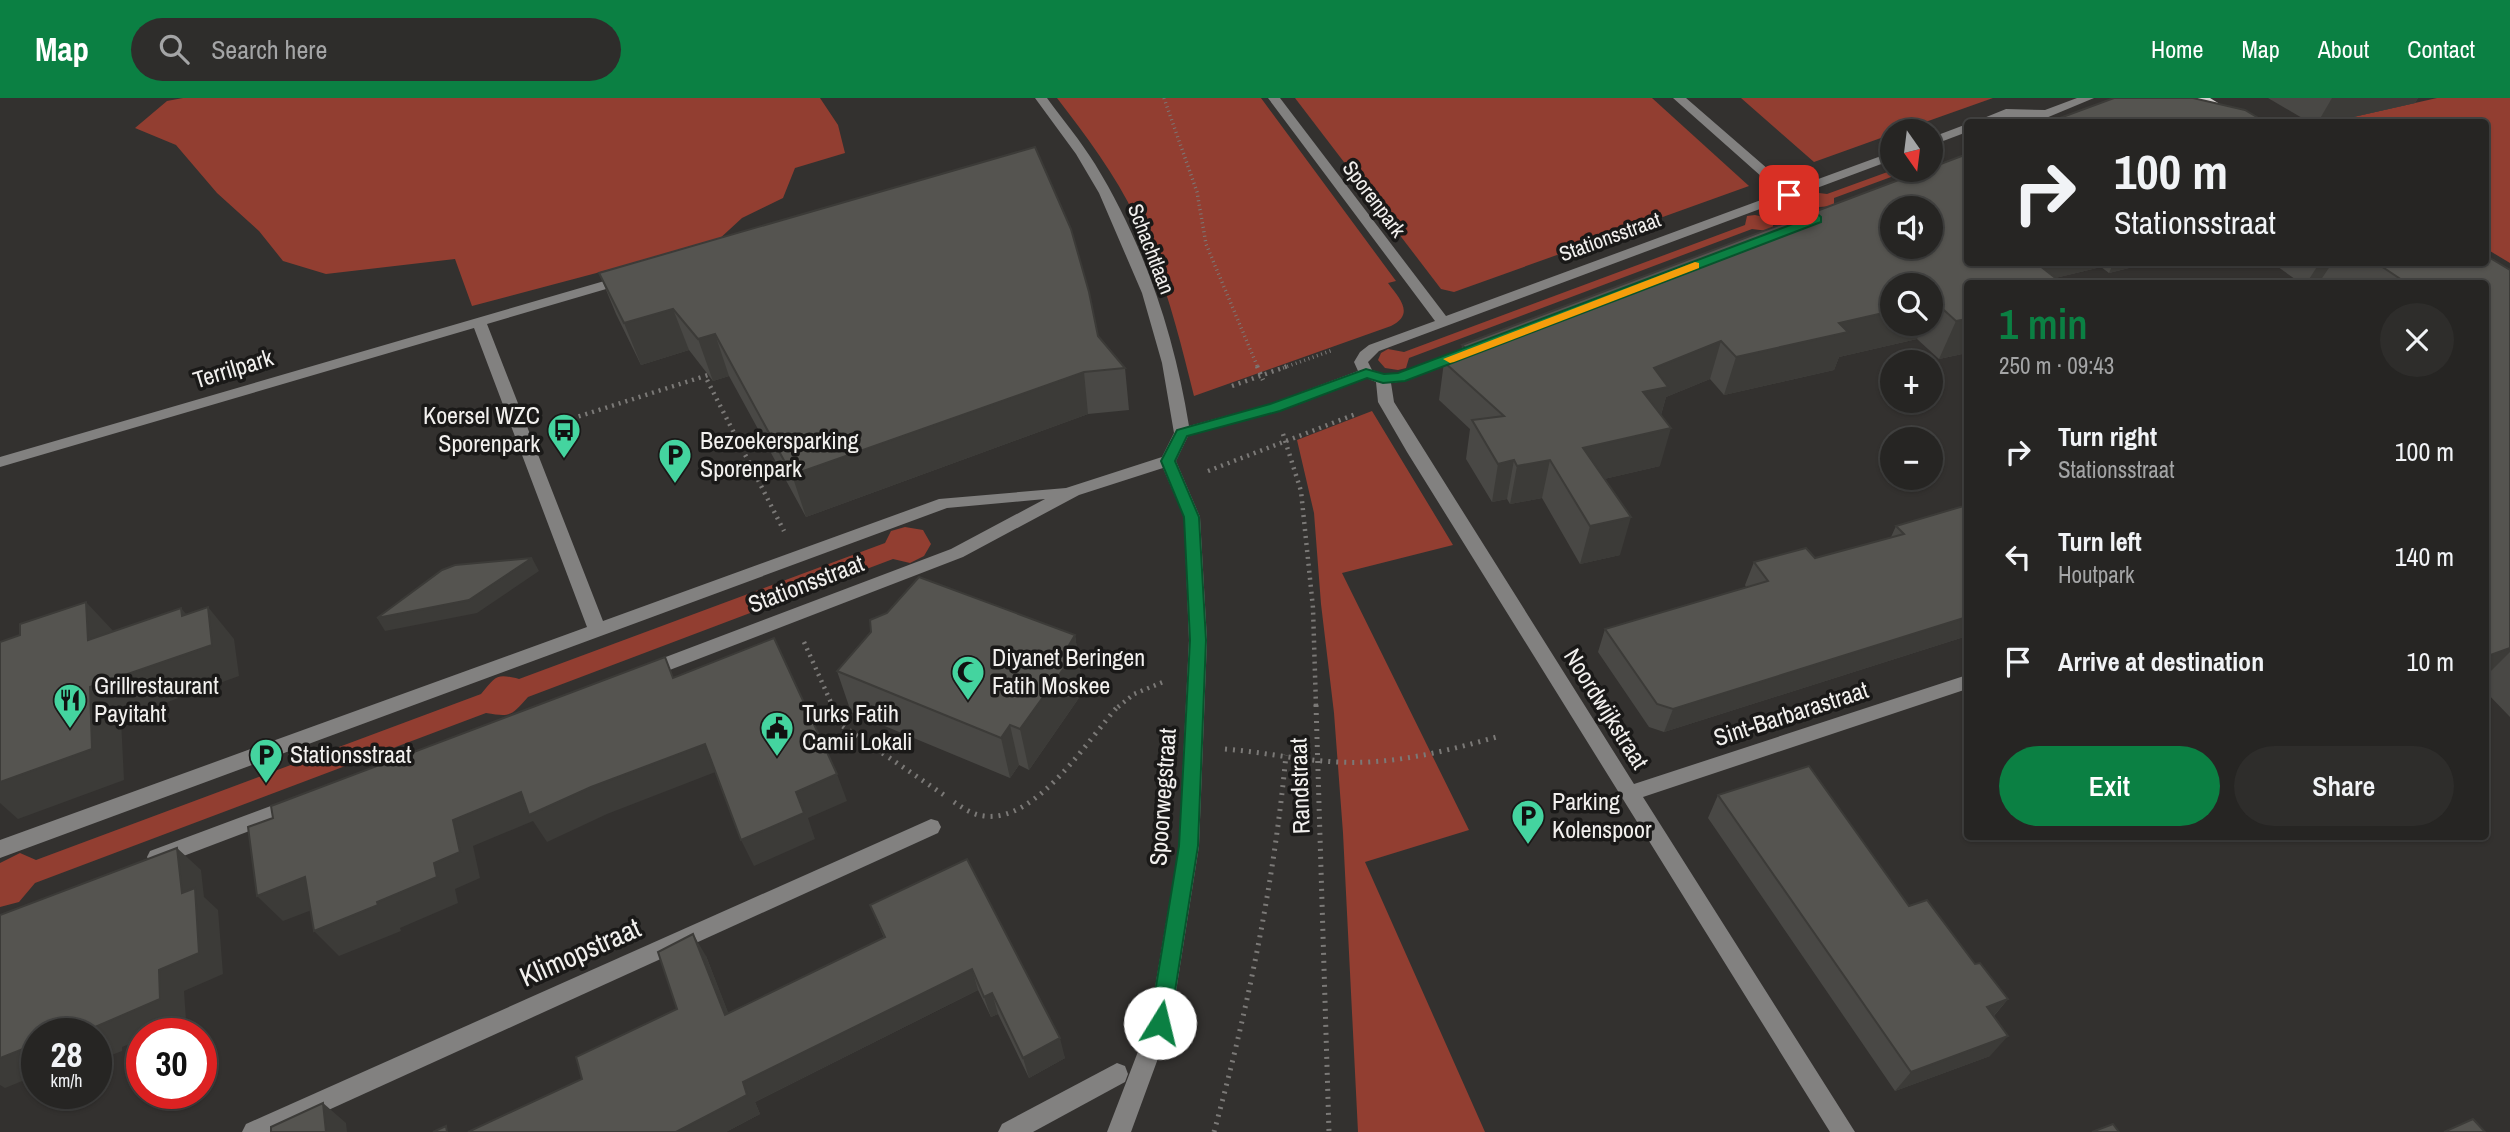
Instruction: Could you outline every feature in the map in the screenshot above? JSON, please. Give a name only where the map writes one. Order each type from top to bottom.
[{"type":"main road","points":[[2202,98],[2238,119]]},
{"type":"street","name":"Schachtlaan","points":[[1041,98],[1088,162],[1124,226],[1172,371],[1182,433]]},
{"type":"street","name":"Sporenpark","points":[[1274,98],[1443,322]]},
{"type":"street","points":[[1679,98],[1789,195],[1810,222],[1835,213]]},
{"type":"street","points":[[1989,119],[2006,113],[2046,118],[2088,98]]},
{"type":"street","points":[[1943,137],[1964,129]]},
{"type":"street","name":"Stationsstraat","points":[[1375,376],[1361,362],[1374,348],[1880,161]]},
{"type":"street","name":"Terrilpark","points":[[0,462],[644,273]]},
{"type":"street","points":[[478,320],[597,629]]},
{"type":"street","points":[[1168,461],[1182,433],[1375,376],[1400,378],[1491,343]]},
{"type":"street","name":"Noordwijkstraat","points":[[1375,376],[1386,402],[1469,539],[1843,1132]]},
{"type":"street","name":"Stationsstraat","points":[[636,675],[957,554],[1073,491],[1168,461]]},
{"type":"street","name":"Spoorwegstraat","points":[[1119,1132],[1160,1023],[1189,846],[1198,640],[1192,517],[1168,461]]},
{"type":"street","name":"Stationsstraat","points":[[0,849],[945,503],[1073,491]]},
{"type":"street","name":"Sint-Barbarastraat","points":[[1631,793],[1964,683]]},
{"type":"street","points":[[143,862],[312,798]]},
{"type":"street","name":"Klimopstraat","points":[[254,1132],[931,827]]},
{"type":"street","points":[[1010,1132],[1117,1074]]},
{"type":"path","points":[[1164,98],[1197,192],[1206,244],[1262,376]]},
{"type":"path","points":[[522,434],[715,373]]},
{"type":"path","points":[[705,376],[797,556]]},
{"type":"path","points":[[1177,483],[1386,402]]},
{"type":"path","name":"Randstraat","points":[[1285,441],[1301,491],[1313,608],[1329,1132]]},
{"type":"path","points":[[792,616],[841,725],[957,804],[984,816],[1007,813],[1035,800],[1050,789],[1087,748],[1124,701],[1197,668]]},
{"type":"path","points":[[1259,751],[1316,760],[1375,763],[1441,752],[1500,736]]},
{"type":"path","points":[[1214,1132],[1241,1037],[1262,932],[1282,804],[1286,755]]},
{"type":"shaded area","points":[[183,98],[820,98],[838,125],[845,153],[795,168],[783,198],[742,218],[717,241],[472,306],[455,259],[326,274],[283,261],[259,231],[217,193],[176,145],[135,128],[167,101]]},
{"type":"shaded area","points":[[1057,98],[1261,98],[1396,281],[1388,283],[1403,306],[1402,316],[1391,326],[1194,396],[1170,306],[1146,239],[1109,171]]},
{"type":"shaded area","points":[[1295,98],[1652,98],[1749,186],[1454,292],[1441,289]]},
{"type":"shaded area","points":[[1741,98],[1993,98],[1934,119],[1880,119],[1880,138],[1814,162]]},
{"type":"shaded area","points":[[2437,98],[2510,98],[2510,263],[2489,250],[2489,119],[2344,119]]},
{"type":"shaded area","points":[[1880,175],[1880,181],[1834,198],[1834,206],[1819,207],[1807,199],[1811,192],[1827,194]]},
{"type":"shaded area","points":[[1747,216],[1768,218],[1773,227],[1768,231],[1752,229],[1409,358],[1406,368],[1385,368],[1378,360],[1381,353],[1388,349],[1404,352],[1745,225]]},
{"type":"shaded area","points":[[1372,411],[1453,545],[1342,573],[1469,830],[1365,862],[1485,1132],[1358,1132],[1343,833],[1334,713],[1314,513],[1297,440]]},
{"type":"shaded area","points":[[905,527],[923,530],[931,544],[924,556],[910,563],[893,559],[528,697],[510,714],[486,713],[35,883],[19,902],[0,907],[0,863],[20,853],[36,860],[481,694],[490,683],[501,676],[519,679],[885,543],[891,531]]},
{"type":"building","points":[[2114,98],[2193,98],[2245,110],[2260,119],[2057,119]]},
{"type":"building","points":[[1035,147],[1071,229],[1098,336],[1125,368],[1084,372],[792,475],[715,334],[698,339],[673,309],[624,323],[599,273]]},
{"type":"building","points":[[1964,155],[1964,266],[2040,266],[2058,280],[1964,280],[1964,320],[1956,321],[1943,309],[1943,273],[1880,273],[1880,314],[1839,323],[1848,332],[1736,357],[1721,341],[1654,368],[1668,387],[1643,392],[1671,428],[1583,448],[1631,517],[1590,526],[1550,460],[1517,466],[1514,460],[1498,464],[1472,420],[1504,416],[1444,362],[1469,352],[1462,345],[1893,182],[1943,182],[1943,163]]},
{"type":"building","points":[[2489,257],[2510,270],[2510,648],[2489,656],[2489,280],[2402,280],[2381,266],[2489,266]]},
{"type":"building","points":[[1964,506],[1964,618],[1673,709],[1657,704],[1605,629],[1768,581],[1754,562],[1806,548],[1815,558],[1904,534],[1896,526]]},
{"type":"building","points":[[532,558],[469,600],[377,618],[442,570],[455,565]]},
{"type":"building","points":[[919,577],[1075,635],[1068,647],[1077,650],[1020,729],[1010,725],[1001,738],[837,671],[871,632],[870,620],[887,613]]},
{"type":"building","points":[[86,602],[88,640],[181,608],[182,616],[208,607],[212,645],[90,687],[92,749],[0,782],[0,642],[20,635],[20,624]]},
{"type":"building","points":[[774,638],[837,774],[796,792],[804,813],[741,840],[705,744],[591,787],[529,815],[521,792],[453,820],[460,852],[434,863],[437,877],[314,931],[305,877],[257,896],[248,827],[273,818],[271,806],[665,657],[673,678]]},
{"type":"building","points":[[1809,766],[1909,906],[1927,900],[1975,964],[1980,963],[2008,999],[1987,1007],[2008,1036],[1911,1072],[1718,795]]},
{"type":"building","points":[[177,848],[182,893],[195,888],[199,953],[159,970],[160,999],[112,1020],[21,1018],[21,1050],[0,1058],[0,915]]},
{"type":"building","points":[[967,859],[1060,1038],[1023,1058],[992,993],[984,997],[972,969],[743,1082],[747,1095],[676,1132],[468,1132],[582,1079],[576,1057],[677,1009],[658,952],[693,934],[725,1015],[885,937],[870,905]]},
{"type":"building","points":[[323,1103],[326,1132],[271,1132],[271,1127]]},
{"type":"building","points":[[2473,1119],[2485,1132],[2444,1132]]},
{"type":"building","points":[[2113,1124],[2119,1132],[2092,1132]]},
{"type":"building","points":[[446,1126],[447,1132],[433,1132]]},
{"type":"slow traffic","points":[[1450,359],[1695,266]]},
{"type":"place","name":"Koersel WZC Sporenpark","points":[[564,460]]},
{"type":"place","name":"Bezoekersparking Sporenpark","points":[[675,485]]},
{"type":"place","name":"Diyanet Beringen Fatih Moskee","points":[[968,702]]},
{"type":"place","name":"Grillrestaurant Payitaht","points":[[70,730]]},
{"type":"place","name":"Turks Fatih Camii Lokali","points":[[777,758]]},
{"type":"place","name":"Stationsstraat","points":[[266,785]]},
{"type":"place","name":"Parking Kolenspoor","points":[[1528,846]]},
{"type":"route","points":[[1160,1023],[1189,846],[1198,640],[1192,517],[1168,461],[1182,433],[1275,407],[1366,373],[1383,379],[1400,378],[1817,219],[1789,195]]}]
